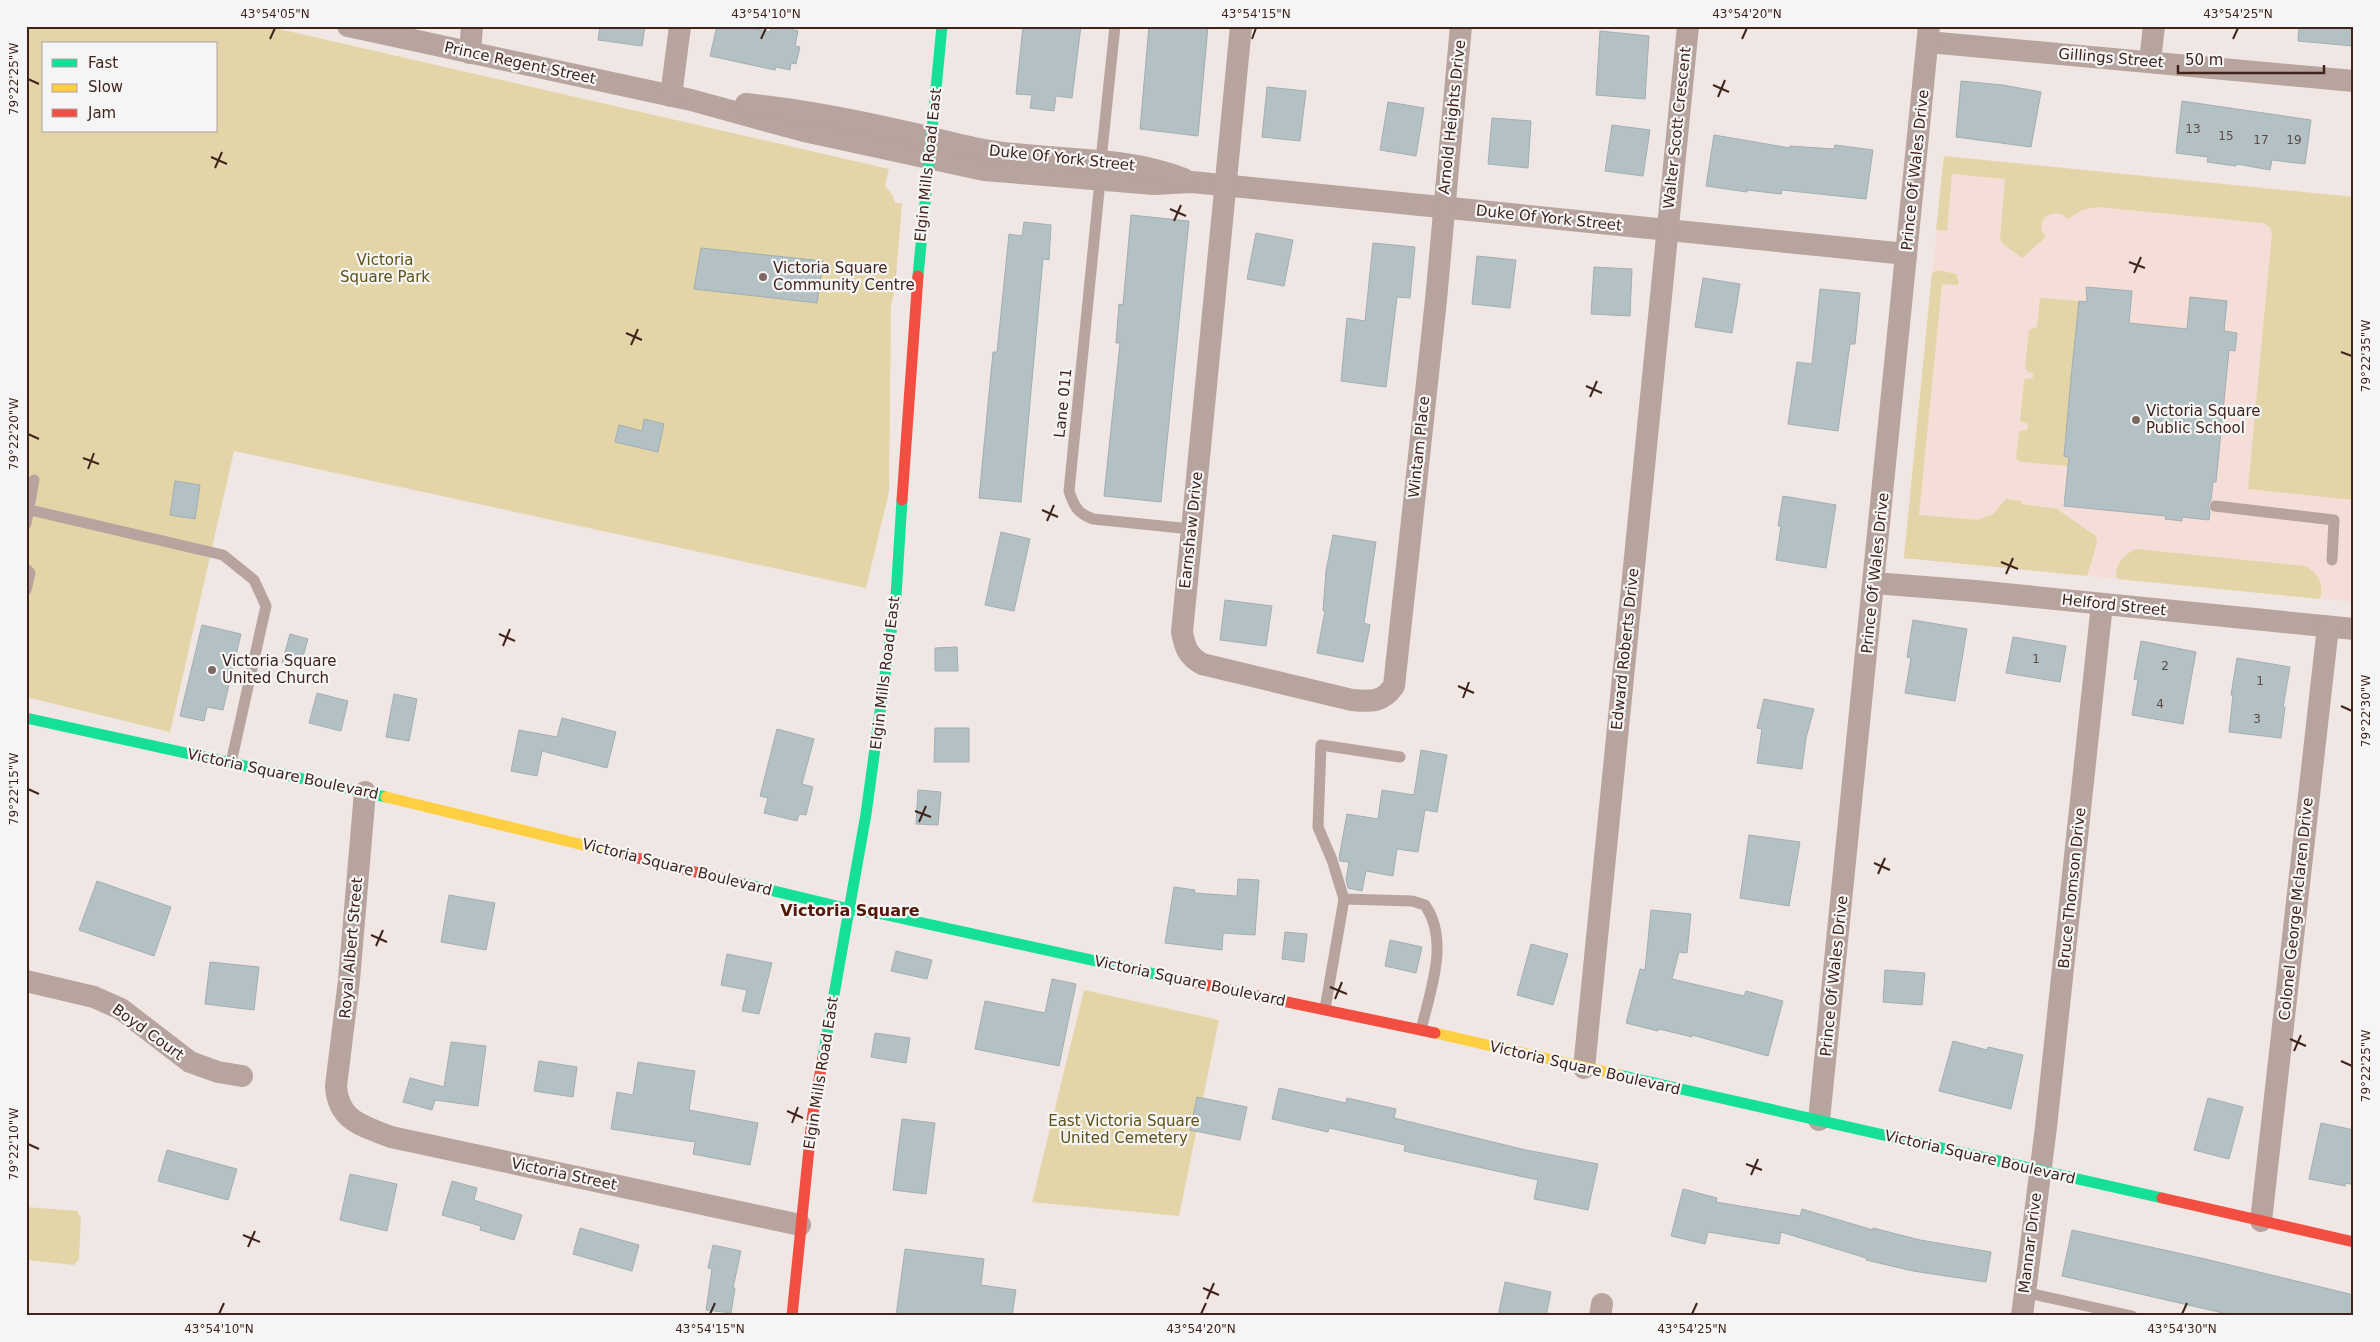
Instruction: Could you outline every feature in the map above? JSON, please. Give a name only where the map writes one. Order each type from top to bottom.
[{"type":"street","name":"Prince Regent Street","points":[[348,26],[681,98],[788,108],[930,148]]},
{"type":"street","points":[[470,52],[472,26]]},
{"type":"street","points":[[680,26],[681,98]]},
{"type":"street","name":"Elgin Mills Road East","points":[[792,1316],[800,1225],[818,1078],[866,814],[896,596],[913,329],[942,26]]},
{"type":"street","points":[[1226,186],[1241,26]]},
{"type":"street","name":"Arnold Heights Drive","points":[[1443,208],[1461,26]]},
{"type":"street","name":"Walter Scott Crescent","points":[[1667,230],[1688,26]]},
{"type":"street","points":[[2150,61],[2154,26]]},
{"type":"street","name":"Gillings Street","points":[[1928,34],[2150,61],[2354,81]]},
{"type":"street","name":"Prince Of Wales Drive","points":[[1819,1120],[1928,34]]},
{"type":"street","name":"Duke Of York Street","points":[[930,148],[986,150],[1101,170],[1154,184],[1192,182],[1906,254]]},
{"type":"street","name":"Earnshaw Drive","points":[[1226,186],[1191,529],[1182,632],[1185,648],[1192,658],[1210,666],[1352,700],[1373,702],[1388,695],[1394,686]]},
{"type":"street","name":"Wintam Place","points":[[1394,686],[1436,300],[1443,208]]},
{"type":"street","name":"Edward Roberts Drive","points":[[1584,1068],[1667,230]]},
{"type":"street","name":"Helford Street","points":[[1874,583],[1976,591],[2354,629]]},
{"type":"street","name":"Bruce Thomson Drive","points":[[2039,1170],[2102,604]]},
{"type":"street","name":"Colonel George Mclaren Drive","points":[[2261,1221],[2328,626]]},
{"type":"street","name":"Victoria Square Boulevard","points":[[26,718],[366,792],[849,909],[882,914],[1153,974],[1421,1030],[2354,1242]]},
{"type":"street","name":"Royal Albert Street","points":[[339,1103],[336,1086],[343,1035],[366,792]]},
{"type":"street","name":"Boyd Court","points":[[26,980],[94,997],[120,1009],[190,1062],[218,1072],[242,1076]]},
{"type":"street","name":"Victoria Street","points":[[339,1103],[355,1124],[391,1136],[800,1225]]},
{"type":"street","name":"Mannar Drive","points":[[2022,1316],[2039,1170]]},
{"type":"lane","name":"Lane 011","points":[[1115,26],[1069,491],[1074,507],[1082,514],[1093,519],[1191,529]]},
{"type":"lane","points":[[26,524],[34,480]]},
{"type":"lane","points":[[2215,506],[2334,520],[2332,560]]},
{"type":"lane","points":[[30,510],[223,555],[254,580],[266,606],[231,763]]},
{"type":"lane","points":[[26,569],[30,573],[26,590]]},
{"type":"lane","points":[[1325,1009],[1344,899],[1332,860],[1318,827],[1321,745],[1400,757]]},
{"type":"lane","points":[[1344,899],[1412,901],[1425,905],[1432,915],[1437,944],[1436,961],[1421,1030]]},
{"type":"lane","points":[[2024,1292],[2132,1316]]},
{"type":"shaded area","name":"Victoria Square Public School","points":[[1944,156],[2354,197],[2354,602],[1904,558]]},
{"type":"green space","name":"Victoria Square Park","points":[[26,26],[266,26],[889,169],[885,185],[893,196],[895,203],[902,203],[895,289],[891,306],[889,492],[866,588],[234,451],[170,732],[26,697]]},
{"type":"green space","points":[[1944,156],[2354,197],[2354,500],[2248,489],[2272,233],[2269,226],[2263,223],[2098,207],[2082,210],[2067,219],[2056,213],[2046,217],[2041,226],[2046,237],[2022,258],[2000,240],[2005,179],[1952,174],[1947,231],[1936,230]]},
{"type":"green space","points":[[1938,270],[1956,274],[1959,282],[1957,285],[1942,284],[1919,515],[1978,520],[1993,514],[2006,499],[2021,501],[2021,504],[2057,509],[2096,536],[2097,543],[2087,576],[1904,558],[1932,273]]},
{"type":"green space","points":[[2040,298],[2079,301],[2064,456],[2070,457],[2069,466],[2021,462],[2016,458],[2019,433],[2020,431],[2027,430],[2028,424],[2020,421],[2024,381],[2025,379],[2033,378],[2033,373],[2028,372],[2025,368],[2029,330],[2037,327]]},
{"type":"green space","points":[[2136,549],[2305,566],[2314,572],[2319,579],[2321,584],[2320,599],[2117,579],[2118,565],[2128,554]]},
{"type":"green space","name":"East Victoria Square United Cemetery","points":[[1084,990],[1219,1020],[1179,1216],[1032,1202]]},
{"type":"green space","points":[[26,1207],[77,1211],[81,1218],[79,1259],[74,1265],[26,1260]]},
{"type":"building","points":[[600,26],[645,26],[642,46],[598,40]]},
{"type":"building","points":[[717,26],[744,26],[770,32],[772,26],[780,26],[798,31],[795,46],[800,47],[796,64],[791,63],[790,70],[776,67],[775,70],[710,56]]},
{"type":"building","points":[[1023,26],[1081,26],[1072,98],[1056,96],[1054,111],[1030,108],[1032,95],[1016,94]]},
{"type":"building","points":[[1149,26],[1208,26],[1198,136],[1140,129]]},
{"type":"building","points":[[2299,26],[2354,26],[2353,46],[2298,41]]},
{"type":"building","points":[[1600,31],[1649,36],[1645,99],[1596,95]]},
{"type":"building","points":[[1961,81],[2003,85],[2041,92],[2031,147],[1956,137]]},
{"type":"building","points":[[1267,87],[1306,91],[1300,141],[1262,137]]},
{"type":"building","points":[[2182,101],[2311,120],[2305,164],[2272,160],[2270,170],[2237,164],[2236,166],[2207,162],[2208,157],[2176,153]]},
{"type":"building","points":[[1388,102],[1424,108],[1416,156],[1380,150]]},
{"type":"building","points":[[1492,118],[1531,121],[1528,168],[1488,164]]},
{"type":"building","points":[[1612,125],[1650,130],[1643,176],[1605,171]]},
{"type":"building","points":[[1714,135],[1790,148],[1790,146],[1834,149],[1835,145],[1873,150],[1866,199],[1782,190],[1781,194],[1747,190],[1747,192],[1706,186]]},
{"type":"building","points":[[1131,215],[1189,221],[1161,502],[1104,496],[1120,343],[1116,343],[1119,304],[1123,305]]},
{"type":"building","points":[[1024,222],[1051,225],[1049,260],[1043,259],[1021,502],[979,498],[993,352],[997,352],[1009,234],[1022,236]]},
{"type":"building","points":[[1256,233],[1293,240],[1284,286],[1247,279]]},
{"type":"building","points":[[1373,243],[1415,247],[1410,298],[1397,297],[1386,387],[1341,381],[1347,318],[1365,321]]},
{"type":"building","points":[[701,248],[823,261],[817,303],[694,289]]},
{"type":"building","points":[[1477,256],[1516,260],[1510,308],[1472,304]]},
{"type":"building","points":[[1594,267],[1632,269],[1630,316],[1591,314]]},
{"type":"building","points":[[1703,278],[1740,284],[1732,333],[1695,327]]},
{"type":"building","points":[[2086,287],[2132,291],[2129,323],[2187,329],[2190,297],[2227,301],[2224,331],[2237,333],[2235,351],[2229,350],[2216,482],[2213,482],[2211,500],[2208,505],[2210,512],[2209,520],[2182,517],[2182,521],[2165,519],[2166,516],[2064,506],[2069,457],[2064,456],[2071,378],[2079,301],[2087,302]]},
{"type":"building","points":[[1820,289],[1860,293],[1855,344],[1850,344],[1838,431],[1788,424],[1797,362],[1812,364]]},
{"type":"building","points":[[644,419],[664,424],[658,452],[615,442],[619,425],[642,431]]},
{"type":"building","points":[[175,481],[200,485],[195,519],[170,515]]},
{"type":"building","points":[[1783,496],[1836,505],[1826,568],[1776,560],[1781,526],[1778,526]]},
{"type":"building","points":[[1001,532],[1030,539],[1014,611],[985,605]]},
{"type":"building","points":[[1333,535],[1376,542],[1364,623],[1370,625],[1363,662],[1317,653],[1325,611],[1323,611],[1326,571]]},
{"type":"building","points":[[1225,600],[1272,606],[1266,646],[1220,640]]},
{"type":"building","points":[[1913,620],[1967,629],[1955,701],[1905,693],[1911,658],[1907,657]]},
{"type":"building","name":"Victoria Square United Church","points":[[202,625],[241,634],[223,710],[207,707],[204,721],[180,716]]},
{"type":"building","points":[[290,634],[308,639],[300,667],[282,663]]},
{"type":"building","points":[[2013,637],[2066,646],[2060,682],[2006,673]]},
{"type":"building","points":[[2141,641],[2196,652],[2183,724],[2132,715],[2138,680],[2134,679]]},
{"type":"building","points":[[957,647],[958,671],[935,671],[935,648]]},
{"type":"building","points":[[2237,658],[2290,667],[2283,707],[2285,707],[2281,738],[2229,732],[2233,695],[2231,695]]},
{"type":"building","points":[[317,693],[348,701],[341,731],[309,723]]},
{"type":"building","points":[[394,694],[417,699],[409,741],[386,737]]},
{"type":"building","points":[[1764,699],[1814,709],[1806,738],[1802,769],[1757,763],[1762,729],[1757,728]]},
{"type":"building","points":[[562,718],[616,732],[607,768],[542,751],[537,776],[511,771],[519,730],[557,737]]},
{"type":"building","points":[[935,728],[969,728],[969,762],[934,762]]},
{"type":"building","points":[[777,729],[814,739],[802,784],[813,787],[806,815],[799,814],[797,821],[764,813],[768,798],[760,796]]},
{"type":"building","points":[[1421,750],[1447,755],[1437,812],[1425,810],[1418,852],[1397,849],[1393,876],[1366,871],[1362,891],[1348,888],[1346,880],[1349,862],[1340,861],[1339,858],[1347,814],[1378,819],[1382,790],[1414,795]]},
{"type":"building","points":[[918,790],[941,792],[938,825],[916,824]]},
{"type":"building","points":[[1749,835],[1800,842],[1789,906],[1740,898]]},
{"type":"building","points":[[1238,879],[1259,880],[1255,935],[1223,933],[1222,950],[1165,943],[1174,887],[1195,890],[1194,893],[1237,896]]},
{"type":"building","points":[[97,881],[171,907],[154,956],[79,930]]},
{"type":"building","points":[[449,895],[495,903],[486,950],[441,942]]},
{"type":"building","points":[[1651,910],[1691,914],[1687,953],[1679,952],[1672,979],[1744,996],[1746,991],[1783,1001],[1768,1056],[1692,1035],[1692,1037],[1659,1029],[1658,1031],[1626,1023],[1640,969],[1645,970]]},
{"type":"building","points":[[1285,932],[1307,934],[1304,962],[1282,959]]},
{"type":"building","points":[[1390,940],[1422,947],[1416,973],[1385,966]]},
{"type":"building","points":[[1531,944],[1568,954],[1553,1005],[1517,995]]},
{"type":"building","points":[[896,951],[932,960],[927,979],[891,971]]},
{"type":"building","points":[[727,954],[772,963],[759,1014],[742,1011],[747,990],[721,985]]},
{"type":"building","points":[[210,962],[259,967],[254,1010],[205,1004]]},
{"type":"building","points":[[1885,970],[1925,973],[1922,1005],[1883,1002]]},
{"type":"building","points":[[1052,979],[1076,984],[1059,1066],[975,1049],[985,1001],[1045,1013]]},
{"type":"building","points":[[875,1033],[910,1038],[906,1063],[871,1057]]},
{"type":"building","points":[[1953,1041],[1987,1050],[1988,1047],[2023,1055],[2011,1109],[1939,1091]]},
{"type":"building","points":[[451,1042],[486,1046],[478,1106],[435,1100],[432,1110],[403,1102],[410,1078],[444,1087]]},
{"type":"building","points":[[539,1061],[577,1067],[573,1097],[534,1091]]},
{"type":"building","points":[[638,1062],[695,1071],[689,1110],[758,1123],[750,1165],[693,1154],[695,1142],[611,1129],[617,1092],[633,1095]]},
{"type":"building","points":[[1279,1088],[1346,1103],[1347,1098],[1396,1109],[1394,1118],[1526,1150],[1598,1164],[1588,1210],[1534,1199],[1538,1180],[1404,1151],[1405,1145],[1329,1128],[1328,1132],[1272,1119]]},
{"type":"building","points":[[1197,1097],[1247,1107],[1240,1140],[1190,1130]]},
{"type":"building","points":[[2208,1098],[2243,1107],[2229,1159],[2194,1150]]},
{"type":"building","points":[[902,1119],[935,1123],[926,1194],[893,1190]]},
{"type":"building","points":[[2321,1123],[2354,1130],[2354,1185],[2346,1183],[2345,1186],[2309,1179]]},
{"type":"building","points":[[167,1150],[237,1169],[228,1200],[158,1181]]},
{"type":"building","points":[[350,1174],[397,1184],[387,1231],[340,1220]]},
{"type":"building","points":[[452,1181],[477,1188],[474,1200],[522,1215],[514,1240],[480,1230],[481,1226],[442,1215]]},
{"type":"building","points":[[1683,1189],[1717,1198],[1716,1202],[1800,1216],[1802,1209],[1873,1230],[1873,1228],[1920,1240],[1991,1252],[1986,1282],[1913,1271],[1866,1260],[1866,1258],[1781,1232],[1779,1244],[1708,1232],[1705,1244],[1671,1236]]},
{"type":"building","points":[[580,1228],[639,1245],[632,1271],[573,1254]]},
{"type":"building","points":[[2072,1230],[2201,1258],[2354,1295],[2354,1316],[2236,1316],[2062,1276]]},
{"type":"building","points":[[713,1245],[741,1251],[733,1288],[735,1288],[731,1313],[706,1310],[712,1269],[708,1268]]},
{"type":"building","points":[[905,1249],[984,1259],[981,1285],[1016,1290],[1012,1316],[896,1316]]},
{"type":"building","points":[[1505,1282],[1551,1292],[1546,1316],[1498,1316]]},
{"type":"traffic: fast","points":[[918,276],[942,26]]},
{"type":"traffic: fast","points":[[823,1057],[866,814],[896,596],[902,500]]},
{"type":"traffic: fast","points":[[26,718],[386,797]]},
{"type":"traffic: fast","points":[[741,883],[849,909],[882,914],[1182,980]]},
{"type":"traffic: fast","points":[[1619,1075],[2162,1198]]},
{"type":"traffic: slow","points":[[386,797],[616,853]]},
{"type":"traffic: slow","points":[[1435,1033],[1619,1075]]},
{"type":"traffic: jam","points":[[902,500],[918,276]]},
{"type":"traffic: jam","points":[[616,853],[741,883]]},
{"type":"traffic: jam","points":[[1182,980],[1435,1033]]},
{"type":"traffic: jam","points":[[792,1316],[812,1119],[823,1057]]},
{"type":"traffic: jam","points":[[2162,1198],[2354,1242]]},
{"type":"place","name":"Victoria Square Community Centre","points":[[763,277]]},
{"type":"place","name":"Victoria Square Public School","points":[[2136,420]]},
{"type":"place","name":"Victoria Square United Church","points":[[212,670]]},
{"type":"district","name":"Victoria Square","points":[[850,910]]}]
